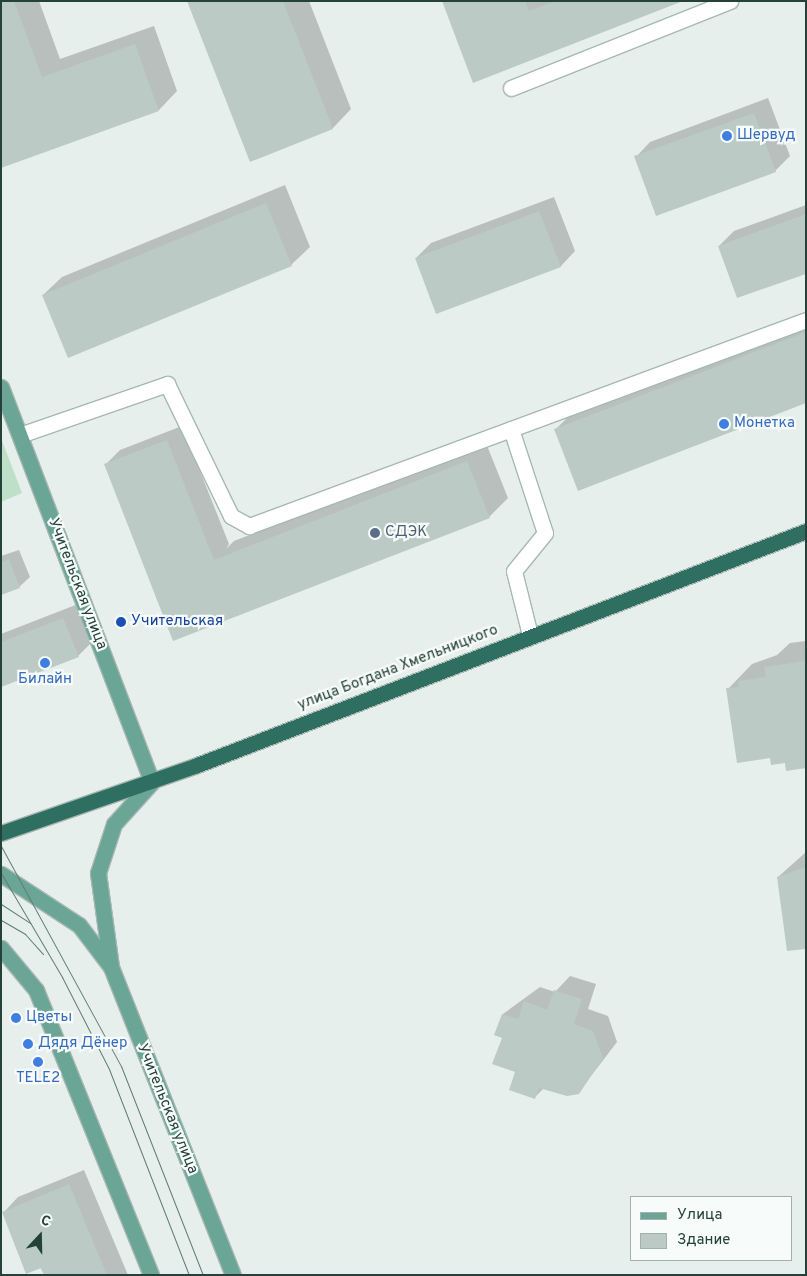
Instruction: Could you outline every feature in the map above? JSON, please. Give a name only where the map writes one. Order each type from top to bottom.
[{"type":"highway","name":"улица Богдана Хмельницкого","points":[[1,834],[152,782],[530,635],[806,531]]},
{"type":"main road","name":"Учительская улица","points":[[1,387],[152,782]]},
{"type":"main road","points":[[111,968],[98,873],[114,824],[152,782]]},
{"type":"main road","name":"Учительская улица","points":[[1,874],[79,925],[111,968],[233,1275]]},
{"type":"main road","points":[[1,948],[36,990],[151,1275]]},
{"type":"lane","points":[[510,88],[730,1]]},
{"type":"lane","points":[[20,435],[167,384],[231,516],[249,526],[806,320]]},
{"type":"lane","points":[[511,429],[545,533],[514,571],[530,635]]},
{"type":"green space","points":[[1,438],[22,493],[1,502]]},
{"type":"building","points":[[1,1],[14,1],[42,77],[135,44],[159,111],[1,168]]},
{"type":"building","points":[[187,1],[283,1],[333,129],[250,162]]},
{"type":"building","points":[[442,1],[525,1],[529,11],[555,1],[683,1],[473,83]]},
{"type":"building","points":[[754,113],[776,172],[656,216],[634,156]]},
{"type":"building","points":[[266,203],[292,266],[68,358],[42,295]]},
{"type":"building","points":[[539,211],[561,267],[436,314],[415,258]]},
{"type":"building","points":[[806,214],[806,274],[737,298],[718,246]]},
{"type":"building","points":[[806,332],[806,403],[578,491],[554,429]]},
{"type":"building","points":[[167,440],[214,560],[467,461],[490,518],[173,641],[104,464]]},
{"type":"building","points":[[9,559],[20,588],[1,595],[1,562]]},
{"type":"building","points":[[63,618],[79,657],[1,687],[1,642]]},
{"type":"building","points":[[805,661],[806,768],[786,771],[785,763],[771,765],[770,758],[737,763],[726,688],[739,687],[738,681],[766,677],[764,667]]},
{"type":"building","points":[[806,867],[806,949],[787,951],[777,877]]},
{"type":"building","points":[[554,990],[582,999],[574,1024],[593,1031],[603,1058],[579,1094],[567,1096],[539,1088],[535,1099],[509,1090],[515,1072],[492,1064],[502,1038],[494,1035],[502,1014],[518,1019],[524,1001],[547,1010]]},
{"type":"building","points":[[69,1184],[107,1275],[44,1275],[41,1268],[26,1274],[2,1212]]},
{"type":"tram line","points":[[1,846],[121,1066],[203,1275]]},
{"type":"tram line","points":[[1,873],[62,977],[109,1069],[189,1275]]},
{"type":"tram line","points":[[1,904],[30,923]]},
{"type":"tram line","points":[[1,920],[25,934],[43,954]]},
{"type":"place","name":"Шервуд","points":[[727,136]]},
{"type":"place","name":"Монетка","points":[[724,424]]},
{"type":"place","name":"СДЭК","points":[[375,533]]},
{"type":"place","name":"Учительская","points":[[121,622]]},
{"type":"place","name":"Билайн","points":[[45,663]]},
{"type":"place","name":"Цветы","points":[[16,1018]]},
{"type":"place","name":"Дядя Дёнер","points":[[28,1044]]},
{"type":"place","name":"TELE2","points":[[38,1062]]}]
